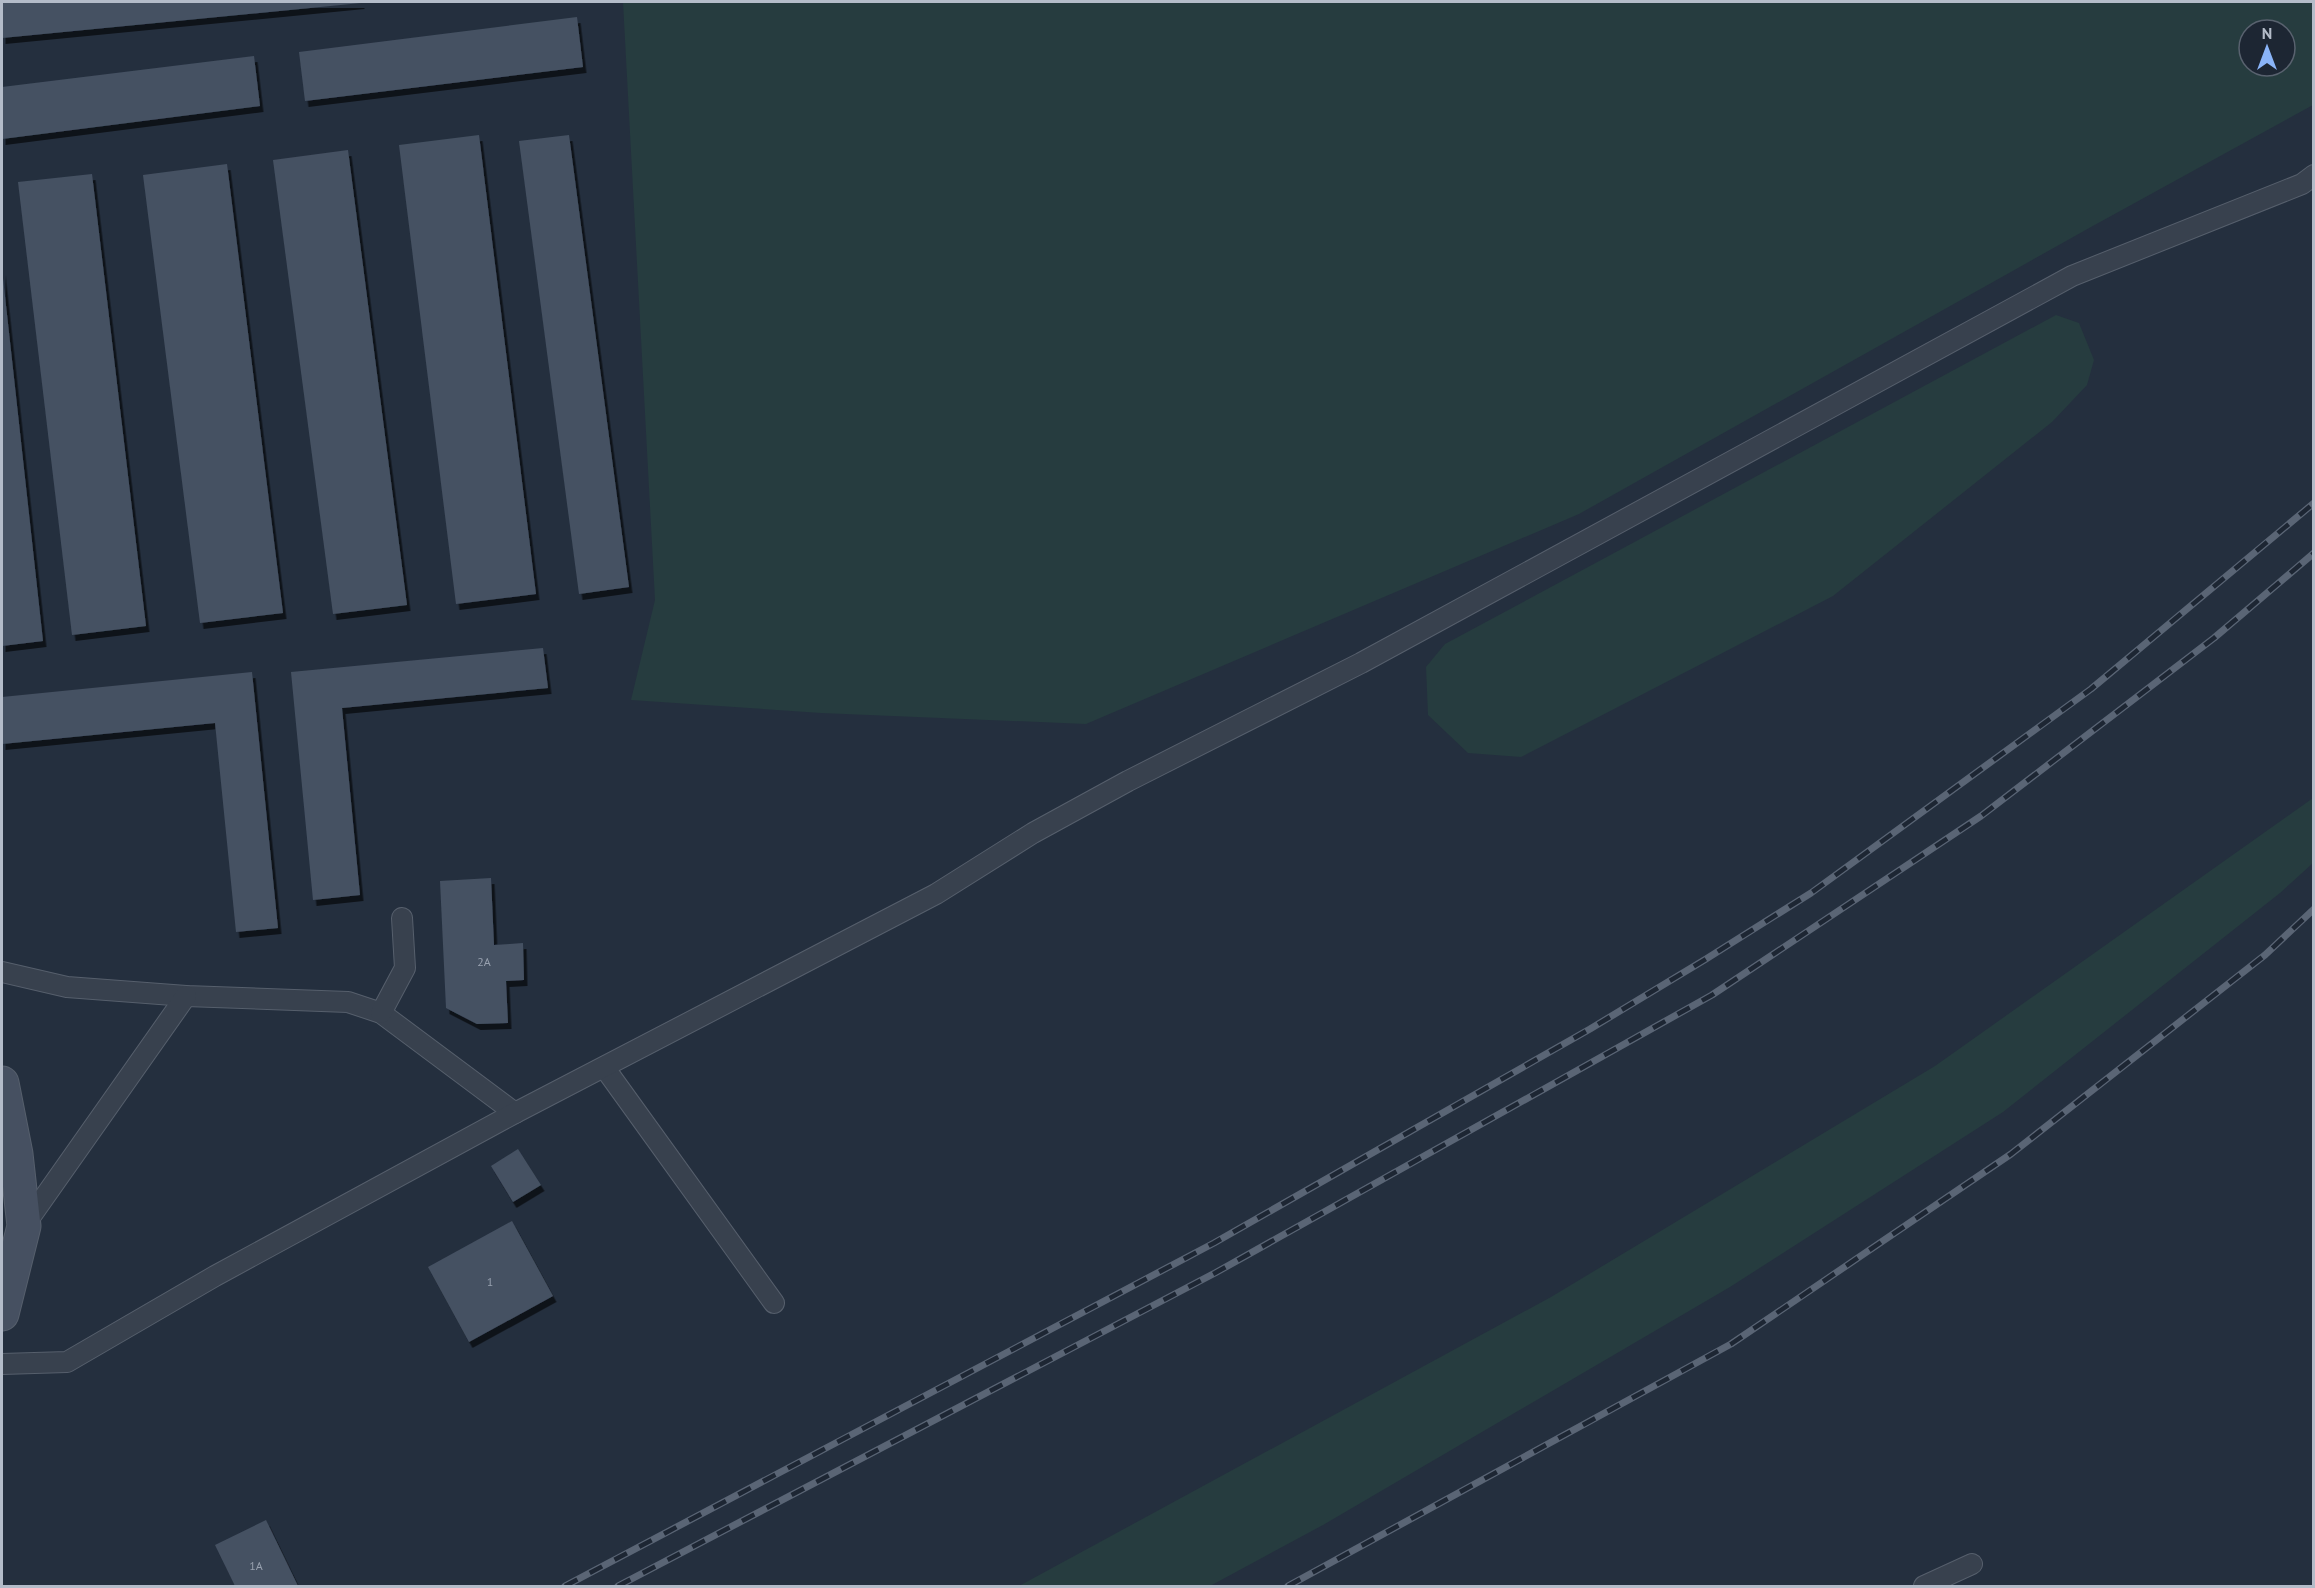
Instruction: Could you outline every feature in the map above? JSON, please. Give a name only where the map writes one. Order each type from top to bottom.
[{"type":"street","points":[[2,1083],[16,1154],[24,1226],[2,1314]]},
{"type":"lane","points":[[2,1364],[67,1362],[215,1276],[515,1113],[936,894],[1033,833],[1128,781],[1361,663],[2072,276],[2302,184],[2313,175]]},
{"type":"lane","points":[[381,1013],[405,968],[402,918]]},
{"type":"lane","points":[[2,972],[68,987],[186,996],[348,1002],[381,1013],[515,1113]]},
{"type":"lane","points":[[24,1226],[186,996]]},
{"type":"lane","points":[[606,1066],[609,1074],[774,1303]]},
{"type":"lane","points":[[1924,1587],[1972,1564]]},
{"type":"green space","points":[[623,2],[2313,2],[2313,105],[1579,514],[1086,724],[821,713],[631,700],[655,600]]},
{"type":"green space","points":[[2056,315],[2079,323],[2094,360],[2087,385],[2052,422],[1833,596],[1521,757],[1468,753],[1428,715],[1426,667],[1445,644]]},
{"type":"green space","points":[[2313,798],[2313,863],[2280,893],[2003,1112],[1730,1287],[1323,1525],[1210,1586],[1019,1586],[1551,1297],[1935,1066]]},
{"type":"building","points":[[2,2],[361,2],[361,3],[2,38]]},
{"type":"building","points":[[577,17],[583,67],[305,101],[299,52]]},
{"type":"building","points":[[254,56],[260,106],[2,139],[2,87]]},
{"type":"building","points":[[479,135],[536,594],[456,604],[399,145]]},
{"type":"building","points":[[569,135],[629,587],[579,594],[519,141]]},
{"type":"building","points":[[348,150],[407,605],[333,614],[273,160]]},
{"type":"building","points":[[227,164],[283,613],[200,623],[143,175]]},
{"type":"building","points":[[92,174],[146,626],[72,635],[18,182]]},
{"type":"building","points":[[2,269],[43,641],[2,646]]},
{"type":"building","points":[[543,648],[548,688],[342,708],[360,895],[313,900],[291,672]]},
{"type":"building","points":[[252,672],[278,928],[236,932],[215,723],[2,744],[2,697]]},
{"type":"building","points":[[491,878],[494,945],[523,943],[524,980],[506,981],[508,1023],[477,1024],[446,1008],[440,881]]},
{"type":"building","points":[[518,1149],[541,1185],[513,1202],[491,1166]]},
{"type":"building","points":[[512,1221],[553,1296],[469,1342],[428,1267]]},
{"type":"building","points":[[266,1520],[298,1586],[235,1586],[215,1545]]},
{"type":"railway","points":[[565,1586],[1214,1243],[1590,1029],[1706,959],[1811,893],[2091,689],[2314,503]]},
{"type":"railway","points":[[618,1586],[1215,1273],[1712,995],[1981,816],[2214,638],[2314,553]]},
{"type":"railway","points":[[1288,1586],[1731,1344],[2011,1154],[2265,955],[2314,909]]}]
